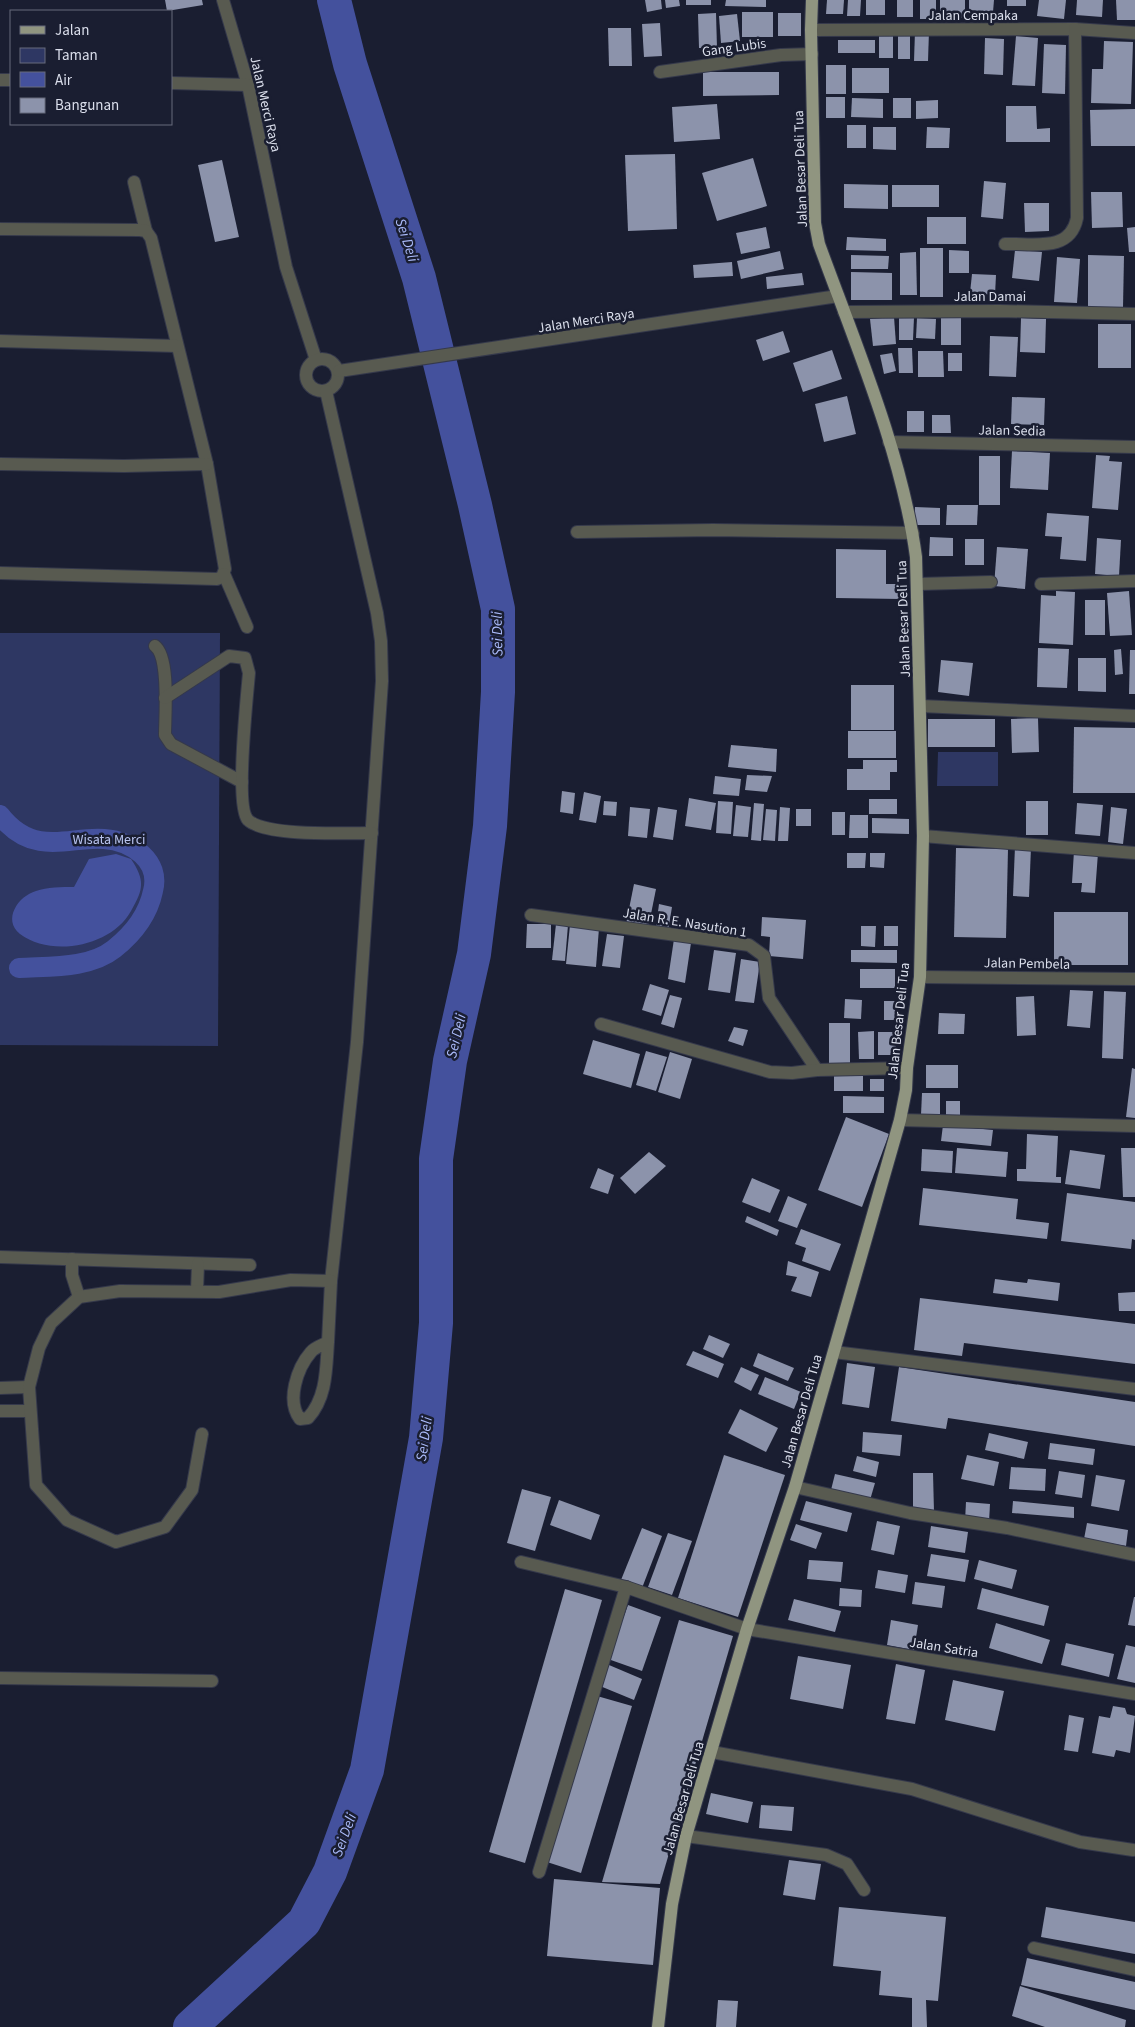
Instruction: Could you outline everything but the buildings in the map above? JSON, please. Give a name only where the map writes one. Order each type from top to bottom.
[{"type":"main road","name":"Jalan Besar Deli Tua","points":[[658,2027],[672,1904],[686,1836],[747,1629],[795,1487],[900,1120],[906,1090],[907,1068],[920,977],[923,836],[921,706],[918,584],[913,533],[889,442],[819,244],[815,224],[812,0]]},
{"type":"street","name":"Jalan Merci Raya","points":[[222,0],[248,85],[286,267],[316,360]]},
{"type":"street","points":[[1005,244],[1057,243],[1068,238],[1075,230],[1077,218],[1075,29]]},
{"type":"street","name":"Jalan Cempaka","points":[[811,30],[1075,29],[1135,33]]},
{"type":"street","name":"Gang Lubis","points":[[660,72],[781,56],[812,54]]},
{"type":"street","points":[[172,83],[248,85]]},
{"type":"street","points":[[134,182],[146,231],[151,238],[207,464],[224,574],[247,628]]},
{"type":"street","points":[[0,229],[146,231]]},
{"type":"street","name":"Jalan Merci Raya","points":[[339,371],[498,349],[838,296]]},
{"type":"street","name":"Jalan Damai","points":[[844,312],[1000,311],[1135,314]]},
{"type":"street","points":[[0,341],[177,346]]},
{"type":"street","points":[[316,360],[329,360],[339,371],[337,382],[326,391],[314,390],[306,381],[306,368],[316,360]]},
{"type":"street","points":[[326,391],[377,613],[381,641],[382,681],[357,1042],[332,1281],[328,1342],[323,1393],[318,1407],[308,1418],[300,1419],[294,1411],[292,1397],[302,1366],[312,1351],[328,1342]]},
{"type":"street","name":"Jalan Sedia","points":[[889,442],[1135,447]]},
{"type":"street","points":[[0,464],[124,466],[207,464]]},
{"type":"street","points":[[577,532],[712,530],[913,533]]},
{"type":"street","points":[[0,572],[217,579],[224,574]]},
{"type":"street","points":[[1041,584],[1135,581]]},
{"type":"street","points":[[918,584],[991,582]]},
{"type":"street","points":[[155,646],[160,650],[162,656],[166,698],[165,735],[171,744],[242,782]]},
{"type":"street","points":[[166,698],[229,656],[245,658],[249,672],[242,782],[244,814],[248,820],[270,830],[319,833],[372,833]]},
{"type":"street","points":[[921,706],[1135,716]]},
{"type":"street","points":[[923,836],[1135,853]]},
{"type":"street","name":"Jalan R. E. Nasution 1","points":[[531,915],[749,945],[764,956],[769,998],[817,1070]]},
{"type":"street","name":"Jalan Pembela","points":[[920,977],[1135,979]]},
{"type":"street","points":[[601,1024],[770,1072],[792,1073],[817,1070],[907,1068]]},
{"type":"street","points":[[900,1120],[1135,1126]]},
{"type":"street","points":[[0,1257],[250,1265]]},
{"type":"street","points":[[72,1259],[72,1275],[79,1297]]},
{"type":"street","points":[[197,1291],[198,1264]]},
{"type":"street","points":[[202,1434],[192,1490],[165,1527],[116,1542],[67,1520],[36,1485],[29,1411],[29,1386],[39,1348],[51,1323],[79,1297],[120,1291],[219,1292],[291,1280],[332,1281]]},
{"type":"street","points":[[834,1352],[1135,1390]]},
{"type":"street","points":[[0,1388],[29,1386]]},
{"type":"street","points":[[0,1411],[29,1411]]},
{"type":"street","points":[[795,1487],[910,1514],[1007,1528],[1135,1555]]},
{"type":"street","name":"Jalan Satria","points":[[521,1562],[626,1587],[747,1629],[1135,1694]]},
{"type":"street","points":[[539,1872],[626,1587]]},
{"type":"street","points":[[0,1678],[212,1682]]},
{"type":"street","points":[[712,1752],[912,1789],[1080,1842],[1133,1850]]},
{"type":"street","points":[[686,1836],[826,1855],[848,1864],[864,1890]]},
{"type":"street","points":[[1034,1948],[1135,1970]]},
{"type":"green space","name":"Wisata Merci","points":[[0,633],[220,633],[218,1046],[0,1045]]},
{"type":"green space","points":[[938,752],[998,752],[998,786],[937,786]]},
{"type":"water","points":[[116,854],[131,859],[139,873],[141,885],[138,897],[131,911],[122,923],[110,933],[80,945],[64,946],[48,945],[33,941],[20,934],[15,928],[12,916],[14,909],[23,898],[36,891],[45,889],[74,887],[89,859]]},
{"type":"waterway","name":"Sei Deli","points":[[190,2027],[304,1922],[330,1872],[367,1770],[426,1438],[436,1323],[436,1159],[450,1061],[474,954],[490,826],[498,692],[498,609],[475,505],[419,278],[350,64],[334,0]]},
{"type":"waterway","points":[[0,815],[17,832],[28,838],[40,841],[104,839],[125,844],[142,854],[153,870],[154,880],[151,900],[139,923],[114,949],[93,960],[81,963],[19,968]]}]
